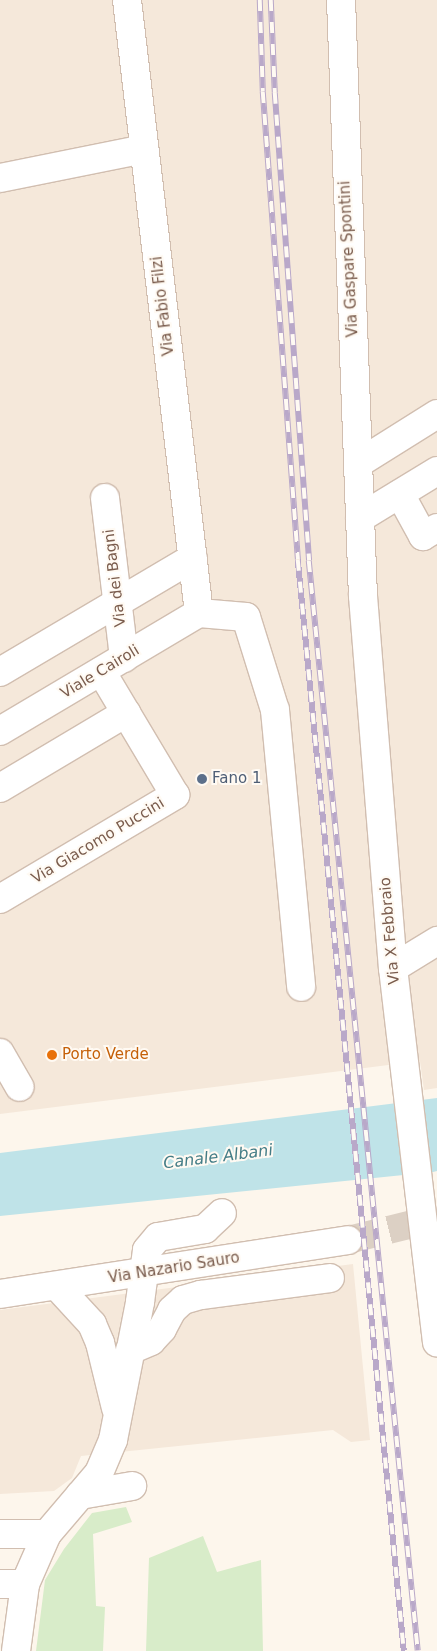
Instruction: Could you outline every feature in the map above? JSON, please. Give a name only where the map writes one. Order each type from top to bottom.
[{"type":"street","name":"Via Fabio Filzi","points":[[127,0],[199,613]]},
{"type":"street","name":"Via Gaspare Spontini","points":[[340,0],[360,518]]},
{"type":"street","points":[[0,178],[144,148]]},
{"type":"street","points":[[359,463],[437,414]]},
{"type":"street","points":[[360,518],[437,472]]},
{"type":"street","points":[[400,494],[423,536],[437,528]]},
{"type":"street","name":"Via dei Bagni","points":[[105,498],[118,603],[113,664]]},
{"type":"street","name":"Via X Febbraio","points":[[360,518],[363,596],[393,968],[437,1342]]},
{"type":"street","points":[[0,672],[193,558]]},
{"type":"street","points":[[199,613],[246,617],[275,710],[301,987]]},
{"type":"street","name":"Viale Cairoli","points":[[0,731],[199,613]]},
{"type":"street","name":"Via Giacomo Puccini","points":[[0,899],[175,795],[126,713],[113,664]]},
{"type":"street","points":[[0,788],[126,713]]},
{"type":"street","points":[[393,968],[437,941]]},
{"type":"street","points":[[0,1053],[20,1087]]},
{"type":"street","points":[[16,1651],[12,1584],[47,1534],[98,1473],[118,1417],[146,1273],[147,1250],[158,1237],[206,1229],[222,1213]]},
{"type":"street","name":"Via Nazario Sauro","points":[[0,1294],[146,1273],[348,1240]]},
{"type":"street","points":[[130,1350],[151,1341],[162,1330],[172,1310],[183,1300],[201,1295],[330,1278]]},
{"type":"street","points":[[57,1286],[92,1324],[100,1343],[118,1417]]},
{"type":"street","points":[[80,1495],[132,1486]]},
{"type":"street","points":[[0,1534],[47,1534]]},
{"type":"shaded area","points":[[0,0],[437,0],[437,1088],[424,1090],[420,1061],[0,1114]]},
{"type":"shaded area","points":[[353,1264],[370,1440],[351,1442],[333,1430],[81,1456],[72,1478],[54,1491],[0,1494],[0,1310]]},
{"type":"green space","points":[[126,1507],[132,1522],[93,1534],[96,1606],[105,1607],[103,1651],[36,1651],[45,1580],[64,1549],[92,1513]]},
{"type":"green space","points":[[203,1536],[217,1572],[261,1560],[263,1651],[146,1651],[149,1558]]},
{"type":"water","name":"Canale Albani","points":[[437,1098],[437,1171],[0,1216],[0,1153]]},
{"type":"tunnel","points":[[348,1240],[437,1218]]},
{"type":"railway","points":[[260,0],[263,92],[298,560],[404,1651]]},
{"type":"railway","points":[[271,0],[275,93],[309,561],[418,1651]]},
{"type":"place","name":"Fano 1","points":[[202,779]]},
{"type":"place","name":"Porto Verde","points":[[52,1055]]}]
